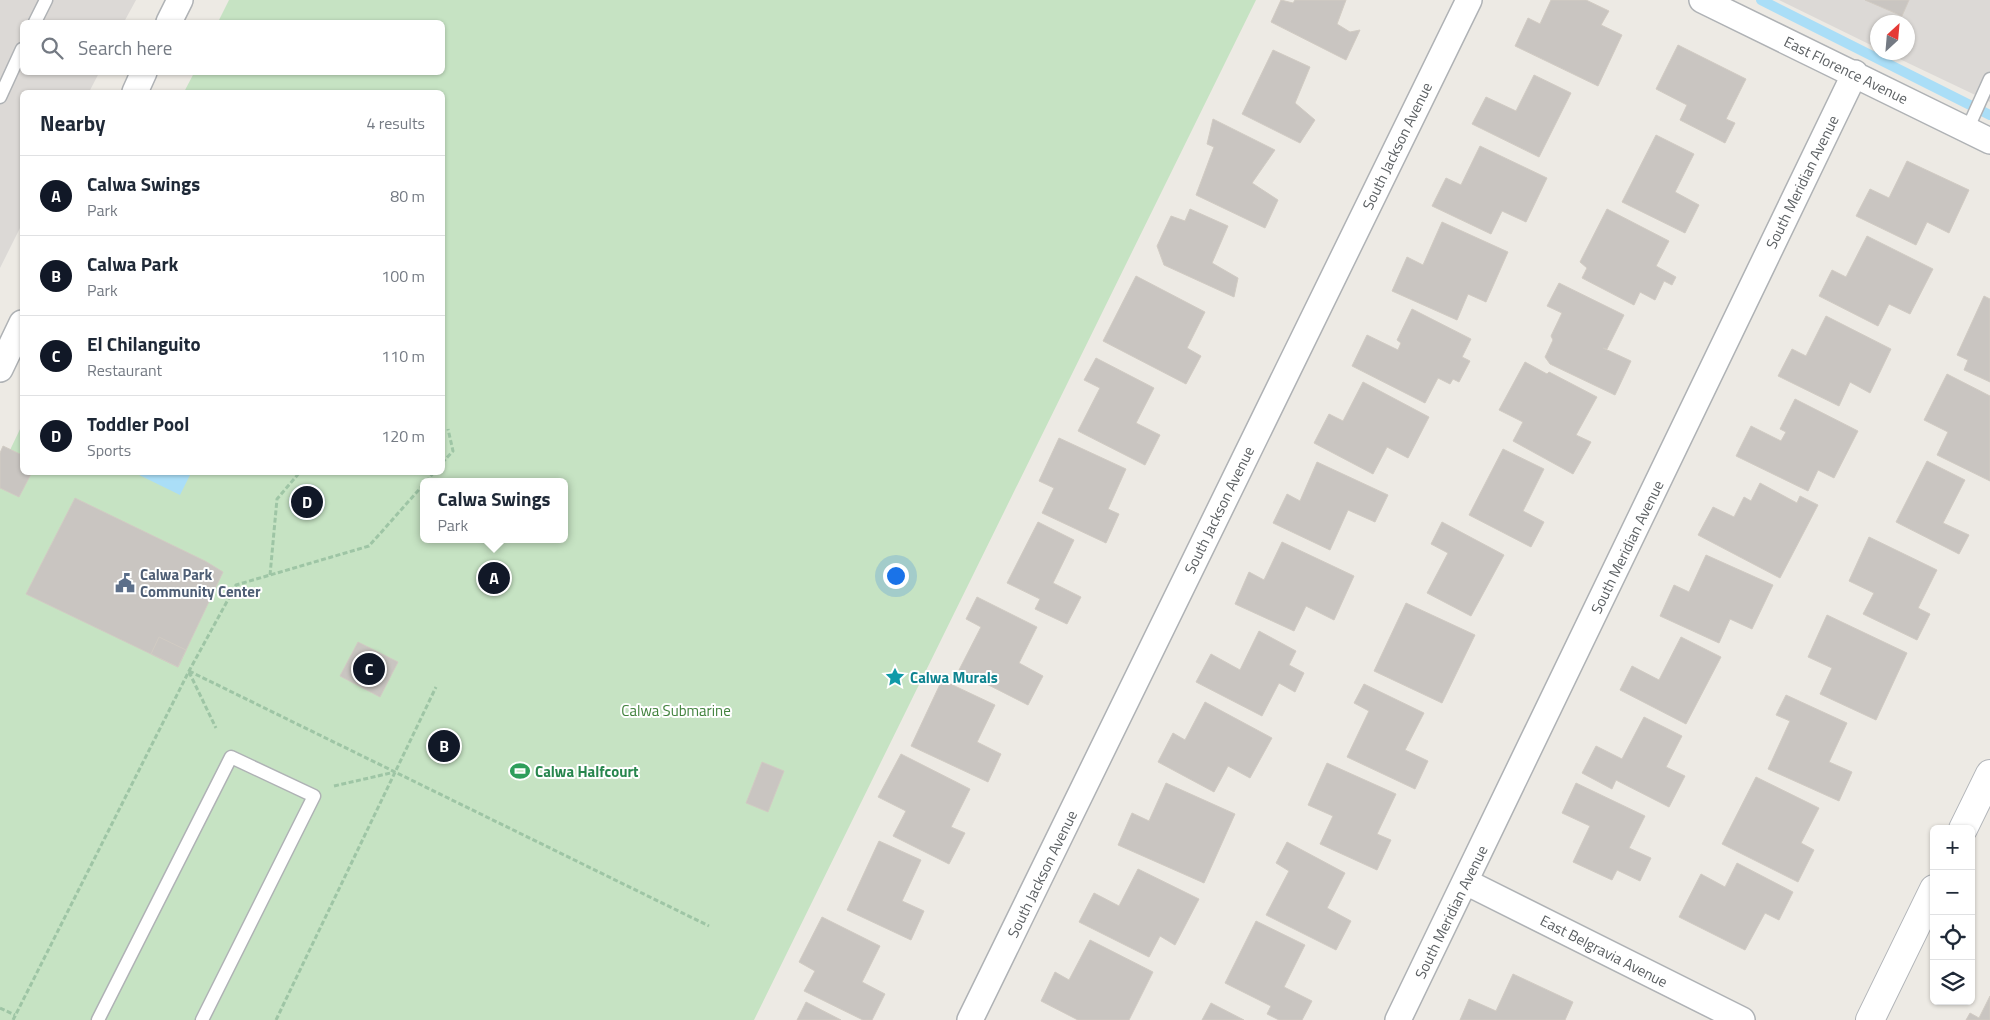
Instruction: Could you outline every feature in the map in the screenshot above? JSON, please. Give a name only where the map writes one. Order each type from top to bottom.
[{"type":"main road","points":[[1965,825],[1990,774]]},
{"type":"main road","points":[[1870,1020],[1930,897]]},
{"type":"street","points":[[170,20],[180,0]]},
{"type":"street","name":"South Jackson Avenue","points":[[970,1020],[1468,0]]},
{"type":"street","name":"East Florence Avenue","points":[[1702,0],[1855,73],[1990,141]]},
{"type":"street","name":"South Meridian Avenue","points":[[1398,1020],[1855,73]]},
{"type":"street","points":[[136,90],[143,75]]},
{"type":"street","points":[[0,369],[20,327]]},
{"type":"street","name":"East Belgravia Avenue","points":[[1466,882],[1742,1020]]},
{"type":"lane","points":[[36,20],[46,0]]},
{"type":"lane","points":[[0,97],[20,53]]},
{"type":"lane","points":[[1967,130],[1990,79]]},
{"type":"lane","points":[[98,1020],[231,757],[314,796],[202,1020]]},
{"type":"path","points":[[445,460],[453,451],[448,429]]},
{"type":"path","points":[[270,575],[278,499],[298,475]]},
{"type":"path","points":[[13,1020],[189,671],[236,585],[369,546],[420,489]]},
{"type":"path","points":[[189,671],[216,728]]},
{"type":"path","points":[[189,671],[709,926]]},
{"type":"path","points":[[276,1020],[436,687]]},
{"type":"path","points":[[334,786],[396,772]]},
{"type":"path","points":[[0,1008],[15,1015]]},
{"type":"shaded area","points":[[0,0],[136,0],[125,20],[20,20],[20,75],[98,75],[90,90],[20,90],[20,228],[0,268]]},
{"type":"shaded area","points":[[1779,0],[1990,0],[1990,102],[1902,60],[1915,60],[1915,15],[1870,15],[1870,45]]},
{"type":"green space","name":"Calwa Submarine","points":[[229,0],[1256,0],[754,1020],[0,1020],[0,471],[20,429],[20,475],[445,475],[445,90],[185,90],[193,75],[445,75],[445,20],[219,20]]},
{"type":"water","points":[[139,475],[190,475],[180,495]]},
{"type":"water","points":[[307,484],[314,485],[320,489],[324,495],[324,509],[320,515],[314,519],[307,520],[300,519],[294,515],[290,509],[289,502],[290,495],[294,489],[300,485]]},
{"type":"building","points":[[1281,0],[1293,3],[1295,0],[1346,0],[1337,24],[1350,32],[1360,30],[1346,60],[1271,22]]},
{"type":"building","points":[[1551,0],[1586,0],[1609,11],[1601,25],[1622,35],[1598,86],[1515,46],[1528,18],[1540,24]]},
{"type":"building","points":[[1865,0],[1909,0],[1902,15]]},
{"type":"building","points":[[1678,45],[1746,79],[1726,119],[1735,123],[1725,143],[1680,120],[1687,105],[1656,89]]},
{"type":"building","points":[[1273,50],[1310,67],[1295,103],[1315,120],[1300,143],[1242,114]]},
{"type":"building","points":[[1534,75],[1571,93],[1539,157],[1472,124],[1486,97],[1516,111]]},
{"type":"building","points":[[1213,119],[1275,150],[1252,183],[1278,200],[1265,228],[1196,195],[1214,147],[1207,144]]},
{"type":"building","points":[[1656,135],[1694,154],[1675,192],[1699,205],[1685,233],[1622,202]]},
{"type":"building","points":[[1480,146],[1547,178],[1526,222],[1502,211],[1491,234],[1432,206],[1446,178],[1461,185]]},
{"type":"building","points":[[1907,161],[1969,190],[1949,233],[1927,222],[1916,245],[1856,216],[1870,189],[1889,198]]},
{"type":"building","points":[[1190,209],[1228,226],[1212,263],[1238,278],[1234,297],[1164,265],[1157,246],[1171,216],[1185,221]]},
{"type":"building","points":[[1607,209],[1669,241],[1656,266],[1676,277],[1672,285],[1664,281],[1655,300],[1640,292],[1634,305],[1582,278],[1587,268],[1580,262]]},
{"type":"building","points":[[1442,222],[1508,252],[1486,302],[1468,294],[1457,320],[1392,291],[1407,257],[1423,265]]},
{"type":"building","points":[[1867,236],[1933,269],[1910,314],[1889,304],[1878,326],[1819,296],[1832,270],[1846,277]]},
{"type":"building","points":[[1136,276],[1205,312],[1187,348],[1201,356],[1186,384],[1103,341]]},
{"type":"building","points":[[1559,283],[1624,315],[1607,349],[1603,348],[1631,361],[1615,395],[1550,364],[1545,357],[1553,340],[1551,336],[1562,313],[1547,306]]},
{"type":"building","points":[[1984,296],[1990,299],[1990,382],[1964,370],[1968,360],[1957,355]]},
{"type":"building","points":[[1412,309],[1471,339],[1462,357],[1470,361],[1459,382],[1453,379],[1450,384],[1438,378],[1425,403],[1352,366],[1367,335],[1398,350],[1401,343],[1397,340]]},
{"type":"building","points":[[1826,316],[1891,349],[1870,393],[1850,382],[1839,406],[1778,376],[1792,349],[1806,356]]},
{"type":"building","points":[[1096,358],[1154,388],[1136,423],[1160,435],[1145,465],[1078,431],[1100,388],[1084,380]]},
{"type":"building","points":[[1525,362],[1597,397],[1576,435],[1591,442],[1573,474],[1513,441],[1523,422],[1499,410]]},
{"type":"building","points":[[1947,374],[1990,396],[1990,481],[1937,455],[1948,432],[1924,420]]},
{"type":"building","points":[[1363,382],[1429,417],[1408,458],[1387,447],[1373,474],[1314,443],[1329,414],[1343,421]]},
{"type":"building","points":[[1795,399],[1858,431],[1834,478],[1818,470],[1808,491],[1736,456],[1751,426],[1781,441],[1786,432],[1780,429]]},
{"type":"building","points":[[1059,438],[1126,469],[1108,509],[1119,514],[1106,543],[1042,513],[1054,488],[1039,481]]},
{"type":"building","points":[[3,446],[20,454],[20,475],[30,475],[19,497],[0,488],[0,453]]},
{"type":"building","points":[[1503,449],[1544,469],[1523,511],[1544,522],[1531,547],[1469,515]]},
{"type":"building","points":[[1927,461],[1965,480],[1943,523],[1969,535],[1959,554],[1896,522]]},
{"type":"building","points":[[1317,462],[1388,495],[1375,522],[1348,510],[1330,550],[1273,523],[1287,494],[1300,501]]},
{"type":"building","points":[[1760,483],[1797,503],[1800,496],[1818,505],[1780,578],[1698,535],[1713,507],[1734,517],[1744,497],[1751,501]]},
{"type":"building","name":"Calwa Park Community Center","points":[[75,498],[205,561],[223,572],[178,667],[26,594]]},
{"type":"building","points":[[1038,522],[1074,540],[1053,583],[1081,597],[1067,624],[1035,609],[1040,599],[1007,583]]},
{"type":"building","points":[[1442,522],[1504,555],[1471,616],[1427,593],[1448,553],[1431,544]]},
{"type":"building","points":[[1869,537],[1937,570],[1918,608],[1930,614],[1917,640],[1863,614],[1874,593],[1849,581]]},
{"type":"building","points":[[1282,542],[1354,576],[1334,620],[1306,606],[1294,631],[1235,604],[1249,572],[1264,580]]},
{"type":"building","points":[[1706,555],[1773,585],[1752,629],[1730,619],[1719,643],[1660,616],[1674,585],[1689,592]]},
{"type":"building","points":[[977,597],[1037,627],[1019,663],[1043,676],[1028,705],[959,670],[981,627],[966,619]]},
{"type":"building","points":[[1406,603],[1475,635],[1442,703],[1374,671]]},
{"type":"building","points":[[1827,615],[1907,653],[1876,720],[1820,694],[1832,668],[1808,657]]},
{"type":"building","points":[[1259,631],[1296,651],[1289,665],[1304,673],[1295,692],[1279,683],[1262,716],[1196,682],[1211,654],[1240,670]]},
{"type":"building","points":[[159,637],[186,650],[178,667],[151,654]]},
{"type":"building","points":[[1681,637],[1721,657],[1686,724],[1620,690],[1632,666],[1659,680]]},
{"type":"building","points":[[358,642],[398,662],[380,697],[340,676]]},
{"type":"building","points":[[942,680],[995,705],[977,742],[1001,754],[988,782],[911,746]]},
{"type":"building","points":[[1364,684],[1424,713],[1405,750],[1428,761],[1415,789],[1347,757],[1369,711],[1354,703]]},
{"type":"building","points":[[1786,695],[1847,723],[1829,762],[1852,772],[1839,801],[1768,769],[1790,721],[1776,715]]},
{"type":"building","points":[[1205,702],[1272,738],[1250,778],[1228,766],[1214,792],[1158,762],[1173,733],[1185,740]]},
{"type":"building","points":[[1644,717],[1682,736],[1666,767],[1685,776],[1669,807],[1616,780],[1612,789],[1582,773],[1596,746],[1622,759]]},
{"type":"building","points":[[901,754],[970,789],[951,827],[965,833],[949,864],[893,836],[906,811],[878,797]]},
{"type":"building","points":[[762,762],[784,771],[768,812],[746,803]]},
{"type":"building","points":[[1327,763],[1396,794],[1377,834],[1391,840],[1377,870],[1320,844],[1333,816],[1308,805]]},
{"type":"building","points":[[1756,777],[1819,808],[1801,843],[1814,850],[1798,882],[1722,844]]},
{"type":"building","points":[[1166,783],[1235,814],[1204,883],[1118,845],[1132,813],[1149,821]]},
{"type":"building","points":[[1576,783],[1645,816],[1629,848],[1651,858],[1640,881],[1617,870],[1612,880],[1573,862],[1590,826],[1562,813]]},
{"type":"building","points":[[879,841],[921,860],[902,901],[924,911],[911,940],[847,910]]},
{"type":"building","points":[[1287,842],[1345,873],[1327,908],[1351,921],[1336,950],[1266,915],[1289,871],[1276,863]]},
{"type":"building","points":[[1737,863],[1793,892],[1779,920],[1765,913],[1745,950],[1679,917],[1701,874],[1725,887]]},
{"type":"building","points":[[1138,869],[1199,899],[1175,945],[1160,936],[1149,957],[1079,922],[1094,893],[1119,906]]},
{"type":"building","points":[[822,917],[880,946],[862,982],[885,994],[872,1020],[863,1020],[804,991],[815,971],[799,962]]},
{"type":"building","points":[[1256,921],[1305,945],[1284,987],[1312,1001],[1302,1020],[1279,1020],[1267,1014],[1271,1006],[1225,983]]},
{"type":"building","points":[[1090,940],[1153,972],[1129,1020],[1078,1020],[1041,1001],[1055,972],[1069,980]]},
{"type":"building","points":[[1513,974],[1573,1002],[1565,1020],[1460,1020],[1469,999],[1496,1011]]},
{"type":"building","points":[[1990,996],[1990,1020],[1966,1020],[1970,1013],[1979,1018]]},
{"type":"building","points":[[806,1002],[841,1020],[797,1020]]},
{"type":"building","points":[[1211,1003],[1244,1020],[1202,1020]]},
{"type":"waterway","points":[[1761,0],[1990,115]]},
{"type":"place","name":"Toddler Pool","points":[[307,502]]},
{"type":"place","name":"Calwa Swings","points":[[494,578]]},
{"type":"place","name":"Calwa Park Community Center","points":[[125,583]]},
{"type":"place","name":"El Chilanguito","points":[[369,669]]},
{"type":"place","name":"Calwa Murals","points":[[895,677]]},
{"type":"place","name":"Calwa Park","points":[[444,746]]},
{"type":"place","name":"Calwa Halfcourt","points":[[520,771]]}]
